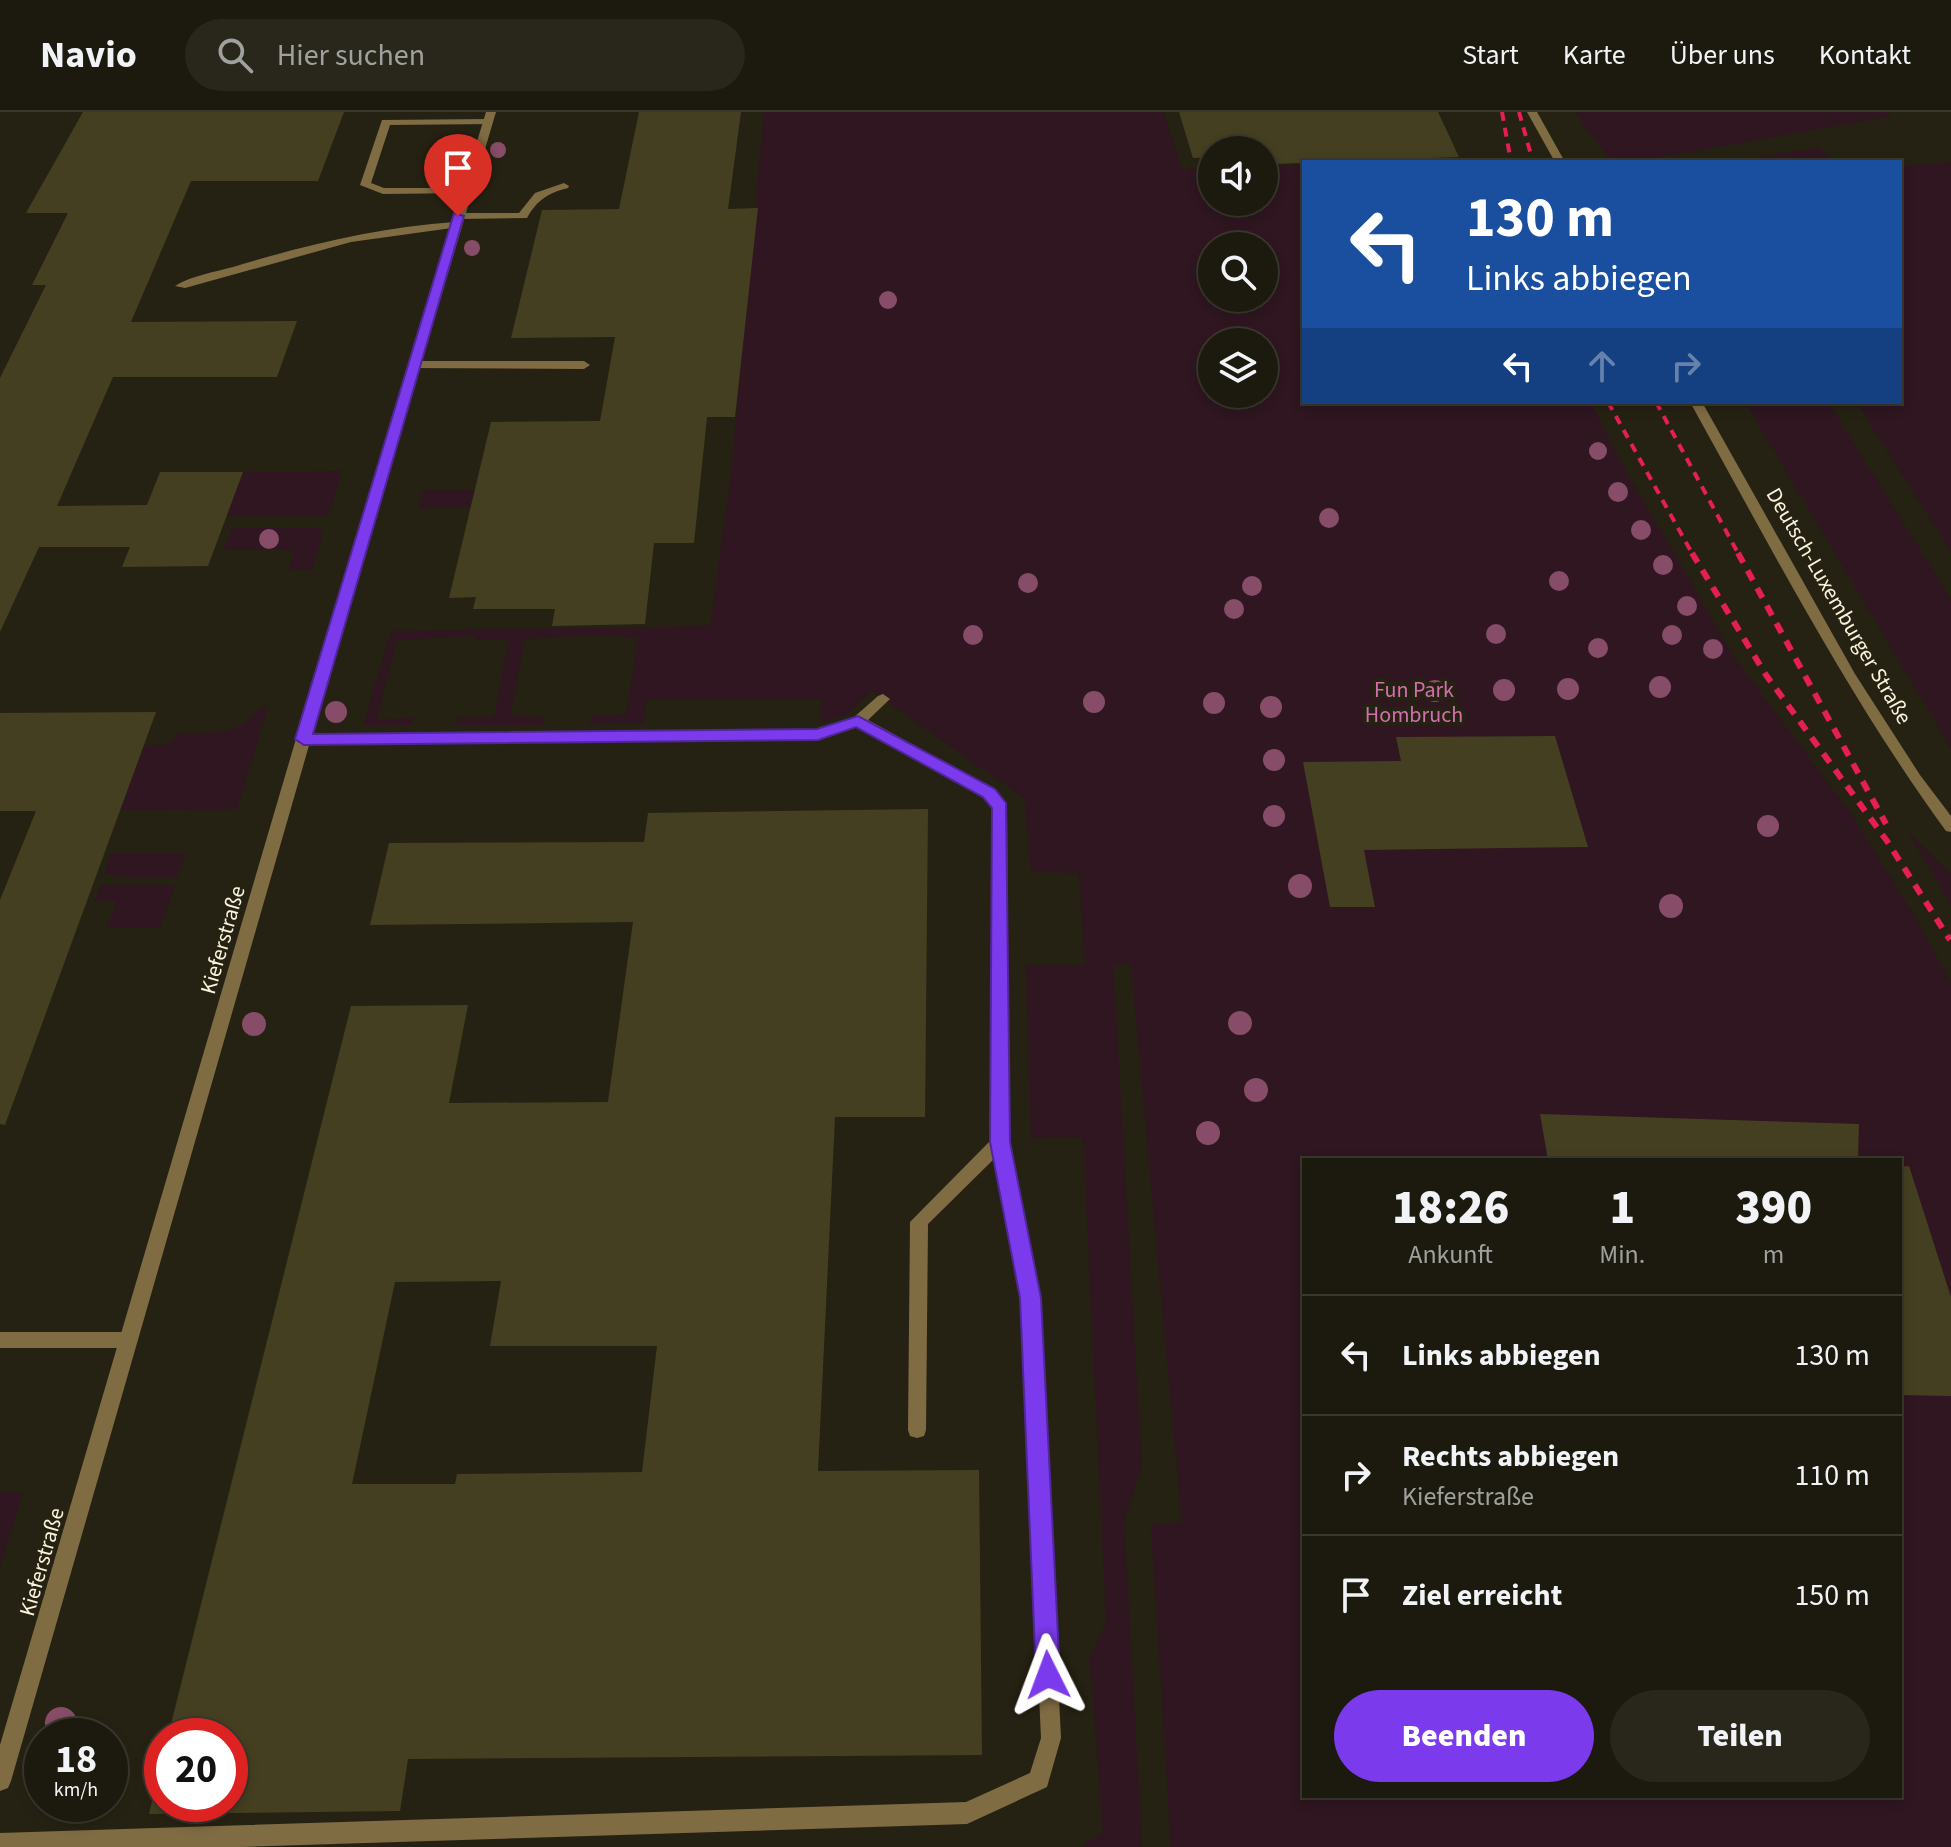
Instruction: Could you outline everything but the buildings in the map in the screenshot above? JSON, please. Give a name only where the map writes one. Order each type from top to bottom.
[{"type":"street","points":[[1532,112],[1559,160]]},
{"type":"street","points":[[466,191],[383,191],[365,185],[386,122],[490,117]]},
{"type":"street","name":"Kieferstraße","points":[[0,1781],[413,365],[490,117]]},
{"type":"street","points":[[181,286],[359,234],[523,216],[528,203],[537,194],[564,186]]},
{"type":"street","points":[[413,365],[584,365]]},
{"type":"street","name":"Deutsch-Luxemburger Straße","points":[[1697,404],[1851,673],[1925,793],[1951,827]]},
{"type":"street","points":[[304,739],[818,735],[858,721],[883,699]]},
{"type":"street","points":[[0,1844],[967,1813],[1039,1780],[1051,1738],[1030,1298],[1000,1142],[1000,807],[989,793],[858,721]]},
{"type":"street","points":[[917,1430],[919,1222],[1000,1142]]},
{"type":"street","points":[[0,1340],[129,1340]]},
{"type":"green space","name":"Fun Park Hombruch","points":[[764,112],[1164,112],[1182,169],[1198,168],[1198,216],[1278,216],[1278,166],[1302,165],[1302,404],[1592,404],[1621,462],[1736,660],[1851,814],[1917,920],[1951,982],[1951,1847],[1171,1847],[1151,1524],[1182,1523],[1131,964],[1113,965],[1142,1466],[1124,1522],[1142,1847],[1082,1847],[1103,1832],[1090,1658],[1106,1621],[1083,1138],[1031,1138],[1026,965],[1085,965],[1079,873],[1031,872],[1025,799],[872,691],[846,715],[820,723],[821,699],[646,700],[643,723],[590,724],[591,716],[626,715],[638,638],[603,635],[525,639],[510,716],[545,717],[543,725],[456,725],[458,717],[494,717],[509,640],[475,640],[475,636],[397,640],[377,719],[413,718],[411,725],[363,725],[391,631],[710,626],[731,475]]},
{"type":"green space","points":[[1575,112],[1889,112],[1891,116],[1643,160],[1611,160]]},
{"type":"green space","points":[[1819,147],[1832,160],[1743,160]]},
{"type":"green space","points":[[1951,162],[1951,551],[1857,404],[1902,404],[1902,166]]},
{"type":"green space","points":[[1746,404],[1829,404],[1951,599],[1951,748]]},
{"type":"green space","points":[[342,471],[329,515],[226,516],[243,472]]},
{"type":"green space","points":[[424,490],[475,490],[470,507],[419,508]]},
{"type":"green space","points":[[232,528],[318,528],[323,533],[312,570],[289,570],[293,550],[224,550]]},
{"type":"green space","points":[[268,706],[237,809],[120,810],[144,745],[167,745],[177,734],[210,733],[235,728]]},
{"type":"green space","points":[[1908,832],[1951,874],[1951,905]]},
{"type":"green space","points":[[111,854],[185,854],[177,877],[124,877],[104,873]]},
{"type":"green space","points":[[101,885],[175,886],[160,927],[108,927],[117,901],[95,901]]},
{"type":"green space","points":[[0,1492],[23,1492],[0,1566]]},
{"type":"railway","points":[[1502,112],[1511,160]]},
{"type":"railway","points":[[1519,112],[1532,160]]},
{"type":"railway","points":[[1609,404],[1693,555]]},
{"type":"railway","points":[[1657,404],[1739,555]]},
{"type":"railway","points":[[1692,553],[1766,675],[1887,841],[1950,940]]},
{"type":"railway","points":[[1738,553],[1886,824]]},
{"type":"route","points":[[458,216],[304,739],[818,735],[858,721],[989,793],[1000,807],[1000,1142],[1030,1298],[1048,1675]]}]
